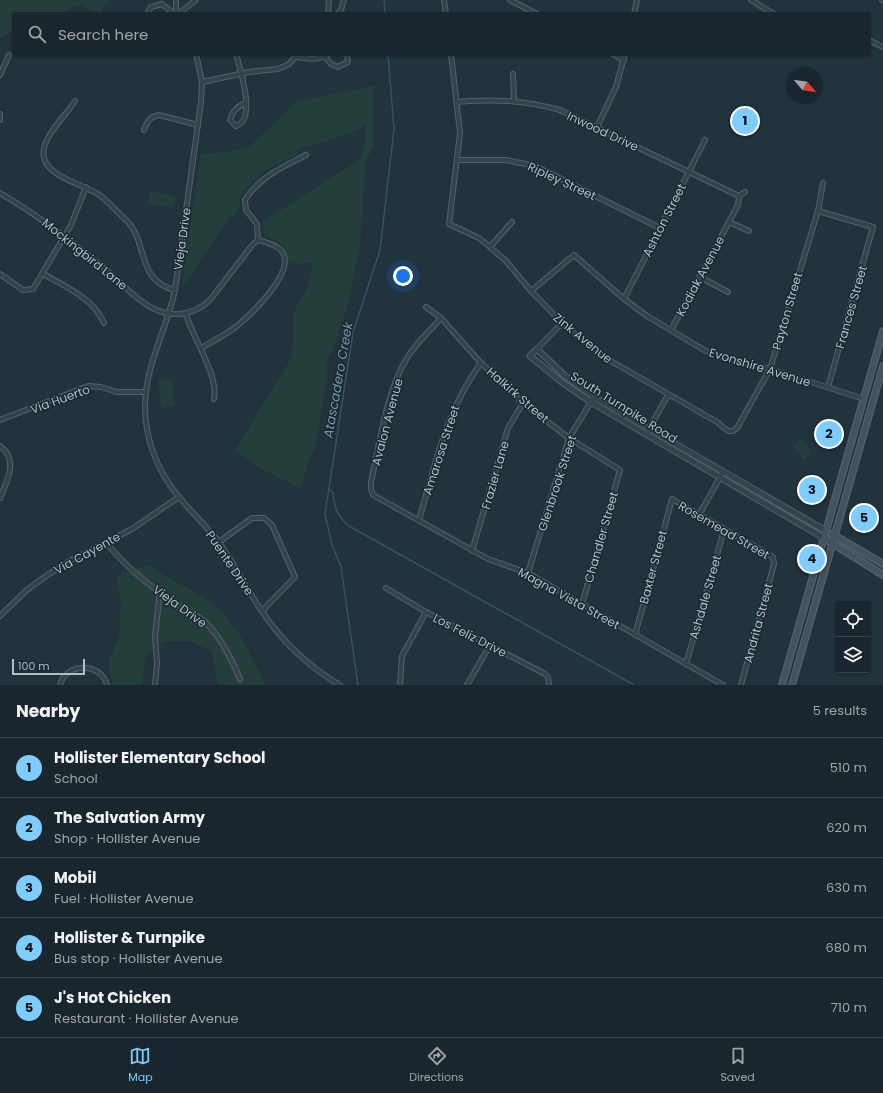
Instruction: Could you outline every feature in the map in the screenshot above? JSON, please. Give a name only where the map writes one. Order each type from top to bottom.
[{"type":"main road","points":[[782,685],[883,331]]},
{"type":"main road","points":[[792,685],[883,366]]},
{"type":"main road","name":"South Turnpike Road","points":[[826,531],[883,564]]},
{"type":"main road","name":"South Turnpike Road","points":[[824,538],[883,575]]},
{"type":"street","points":[[176,0],[176,12]]},
{"type":"street","points":[[179,12],[196,0]]},
{"type":"street","points":[[328,12],[329,0]]},
{"type":"street","points":[[444,0],[446,12]]},
{"type":"street","points":[[510,0],[533,12]]},
{"type":"street","points":[[634,12],[636,0]]},
{"type":"street","points":[[751,0],[771,12]]},
{"type":"street","points":[[338,12],[344,2]]},
{"type":"street","points":[[147,12],[151,7],[162,4],[173,12]]},
{"type":"street","points":[[871,41],[883,47]]},
{"type":"street","points":[[0,75],[9,55]]},
{"type":"street","name":"Vieja Drive","points":[[146,422],[145,392],[151,363],[175,290],[198,125],[202,82],[196,56]]},
{"type":"street","points":[[236,56],[247,113],[244,120],[236,126],[230,120],[231,116],[240,105],[245,103]]},
{"type":"street","points":[[202,82],[241,74],[278,69],[289,64],[297,56],[314,58],[323,56]]},
{"type":"street","points":[[327,56],[331,64],[338,67],[348,62],[347,56]]},
{"type":"street","points":[[451,56],[460,133],[458,160]]},
{"type":"street","points":[[617,56],[624,60]]},
{"type":"street","points":[[597,127],[616,87],[625,56]]},
{"type":"street","points":[[512,74],[514,100]]},
{"type":"street","name":"Inwood Drive","points":[[457,102],[514,100],[535,103],[560,110],[739,197]]},
{"type":"street","points":[[76,101],[46,141],[43,156],[45,163],[50,170],[86,187],[100,196],[131,224],[144,260],[153,279],[161,285],[175,290]]},
{"type":"street","points":[[0,114],[0,120]]},
{"type":"street","points":[[144,130],[148,120],[152,116],[159,115],[198,125]]},
{"type":"street","name":"Ashton Street","points":[[624,299],[705,140]]},
{"type":"street","points":[[168,314],[186,314],[204,306],[210,300],[243,256],[258,240],[257,224],[246,210],[244,200],[248,194],[270,174],[306,155]]},
{"type":"street","name":"Zink Avenue","points":[[458,160],[450,206],[449,224],[479,238],[490,247],[506,261],[531,291],[562,323],[604,357],[717,422],[728,431],[733,431]]},
{"type":"street","name":"Ripley Street","points":[[458,160],[506,160],[535,166],[660,228]]},
{"type":"street","name":"Payton Street","points":[[733,431],[737,428],[770,369],[818,210],[824,183]]},
{"type":"street","points":[[0,274],[18,288],[26,290],[33,288],[43,274],[71,225],[86,187]]},
{"type":"street","points":[[739,197],[745,192]]},
{"type":"street","name":"Mockingbird Lane","points":[[0,194],[32,212],[64,235],[117,278],[139,300],[150,307],[168,314]]},
{"type":"street","name":"Kodiak Avenue","points":[[671,330],[738,205],[739,197]]},
{"type":"street","name":"Frances Street","points":[[818,210],[873,227],[828,387]]},
{"type":"street","points":[[490,247],[512,222]]},
{"type":"street","name":"Kodiak Avenue","points":[[729,222],[750,231]]},
{"type":"street","points":[[201,348],[234,328],[246,318],[259,305],[278,280],[284,259],[282,250],[276,246],[258,240]]},
{"type":"street","name":"Evonshire Avenue","points":[[531,291],[574,252],[624,299],[704,350],[722,357],[770,369],[864,399]]},
{"type":"street","points":[[43,274],[83,298],[100,313],[104,323]]},
{"type":"street","points":[[700,277],[728,292]]},
{"type":"street","name":"Halkirk Street","points":[[426,307],[441,318],[481,363],[523,403],[569,438],[620,470]]},
{"type":"street","points":[[186,314],[201,348],[215,392],[214,399]]},
{"type":"street","name":"Avalon Avenue","points":[[371,492],[371,482],[388,408],[400,373],[407,357],[441,318]]},
{"type":"street","points":[[536,349],[562,323]]},
{"type":"street","name":"South Turnpike Road","points":[[824,538],[721,475],[649,429],[594,397],[564,375],[536,349],[530,356],[549,372],[591,402],[646,434],[721,475],[826,531]]},
{"type":"street","name":"Amarosa Street","points":[[419,520],[452,413],[460,394],[481,363]]},
{"type":"street","name":"Via Huerto","points":[[0,420],[88,386],[101,387],[117,392],[145,392]]},
{"type":"street","points":[[646,434],[668,395]]},
{"type":"street","name":"Glenbrook Street","points":[[528,573],[569,438],[594,397]]},
{"type":"street","name":"Frazier Lane","points":[[472,551],[508,428],[523,403]]},
{"type":"street","name":"Puente Drive","points":[[146,422],[158,464],[179,497],[219,542],[262,611],[278,633],[305,660],[340,685]]},
{"type":"street","points":[[0,446],[9,455],[11,468],[0,498]]},
{"type":"street","name":"Chandler Street","points":[[582,604],[620,470]]},
{"type":"street","points":[[699,515],[721,475]]},
{"type":"street","name":"Magna Vista Street","points":[[371,492],[472,551],[488,559],[528,573],[723,685]]},
{"type":"street","name":"Via Cayente","points":[[0,616],[28,589],[49,574],[68,562],[132,529],[179,497]]},
{"type":"street","name":"Rosemead Street","points":[[672,499],[773,557],[774,561]]},
{"type":"street","name":"Baxter Street","points":[[635,635],[672,499]]},
{"type":"street","points":[[219,542],[252,518],[264,518],[272,525],[296,577],[262,611]]},
{"type":"street","name":"Ashdale Street","points":[[686,664],[724,530]]},
{"type":"street","name":"Vieja Drive","points":[[106,542],[123,561],[160,592],[198,617],[214,632],[234,665],[240,679]]},
{"type":"street","name":"Andrita Street","points":[[741,685],[774,561]]},
{"type":"street","name":"Los Feliz Drive","points":[[386,588],[426,612],[545,674],[548,677],[549,683]]},
{"type":"street","points":[[156,685],[157,663],[155,636],[160,592]]},
{"type":"street","points":[[400,685],[402,656],[426,612]]},
{"type":"street","points":[[467,685],[490,645]]},
{"type":"street","points":[[60,685],[62,678],[66,673],[79,667],[96,671],[102,676],[107,685]]},
{"type":"street","points":[[549,683],[555,680]]},
{"type":"green space","points":[[0,0],[109,0],[101,12],[92,12],[82,4],[72,7],[66,12],[12,12],[12,31],[0,38]]},
{"type":"green space","points":[[374,86],[374,145],[366,161],[360,246],[348,304],[333,349],[327,360],[327,378],[315,448],[307,465],[301,489],[260,468],[235,450],[292,357],[294,311],[306,291],[314,262],[297,264],[288,263],[288,257],[282,245],[264,235],[262,222],[359,160],[365,142],[365,124],[358,130],[312,146],[301,146],[296,155],[265,170],[244,190],[240,198],[240,206],[234,217],[230,216],[182,288],[183,271],[201,154],[227,152],[249,147],[298,101]]},
{"type":"green space","points":[[150,191],[174,196],[174,208],[149,204],[147,202]]},
{"type":"green space","points":[[172,378],[175,406],[161,408],[158,380]]},
{"type":"green space","points":[[802,439],[812,453],[803,460],[793,445]]},
{"type":"green space","points":[[147,565],[216,605],[239,633],[266,685],[218,685],[211,651],[191,641],[165,641],[146,656],[142,685],[113,685],[109,671],[110,657],[119,639],[121,602],[116,576]]},
{"type":"waterway","name":"Atascadero Creek","points":[[384,0],[385,12]]},
{"type":"waterway","name":"Atascadero Creek","points":[[358,685],[341,567],[332,545],[325,514],[353,332],[380,250],[394,129],[388,56]]},
{"type":"waterway","points":[[328,488],[333,493],[337,512],[349,526],[634,685]]},
{"type":"place","name":"Hollister Elementary School","points":[[745,121]]},
{"type":"place","name":"The Salvation Army","points":[[829,434]]},
{"type":"place","name":"Mobil","points":[[812,490]]},
{"type":"place","name":"J's Hot Chicken","points":[[864,518]]},
{"type":"place","name":"Hollister & Turnpike","points":[[812,559]]}]
